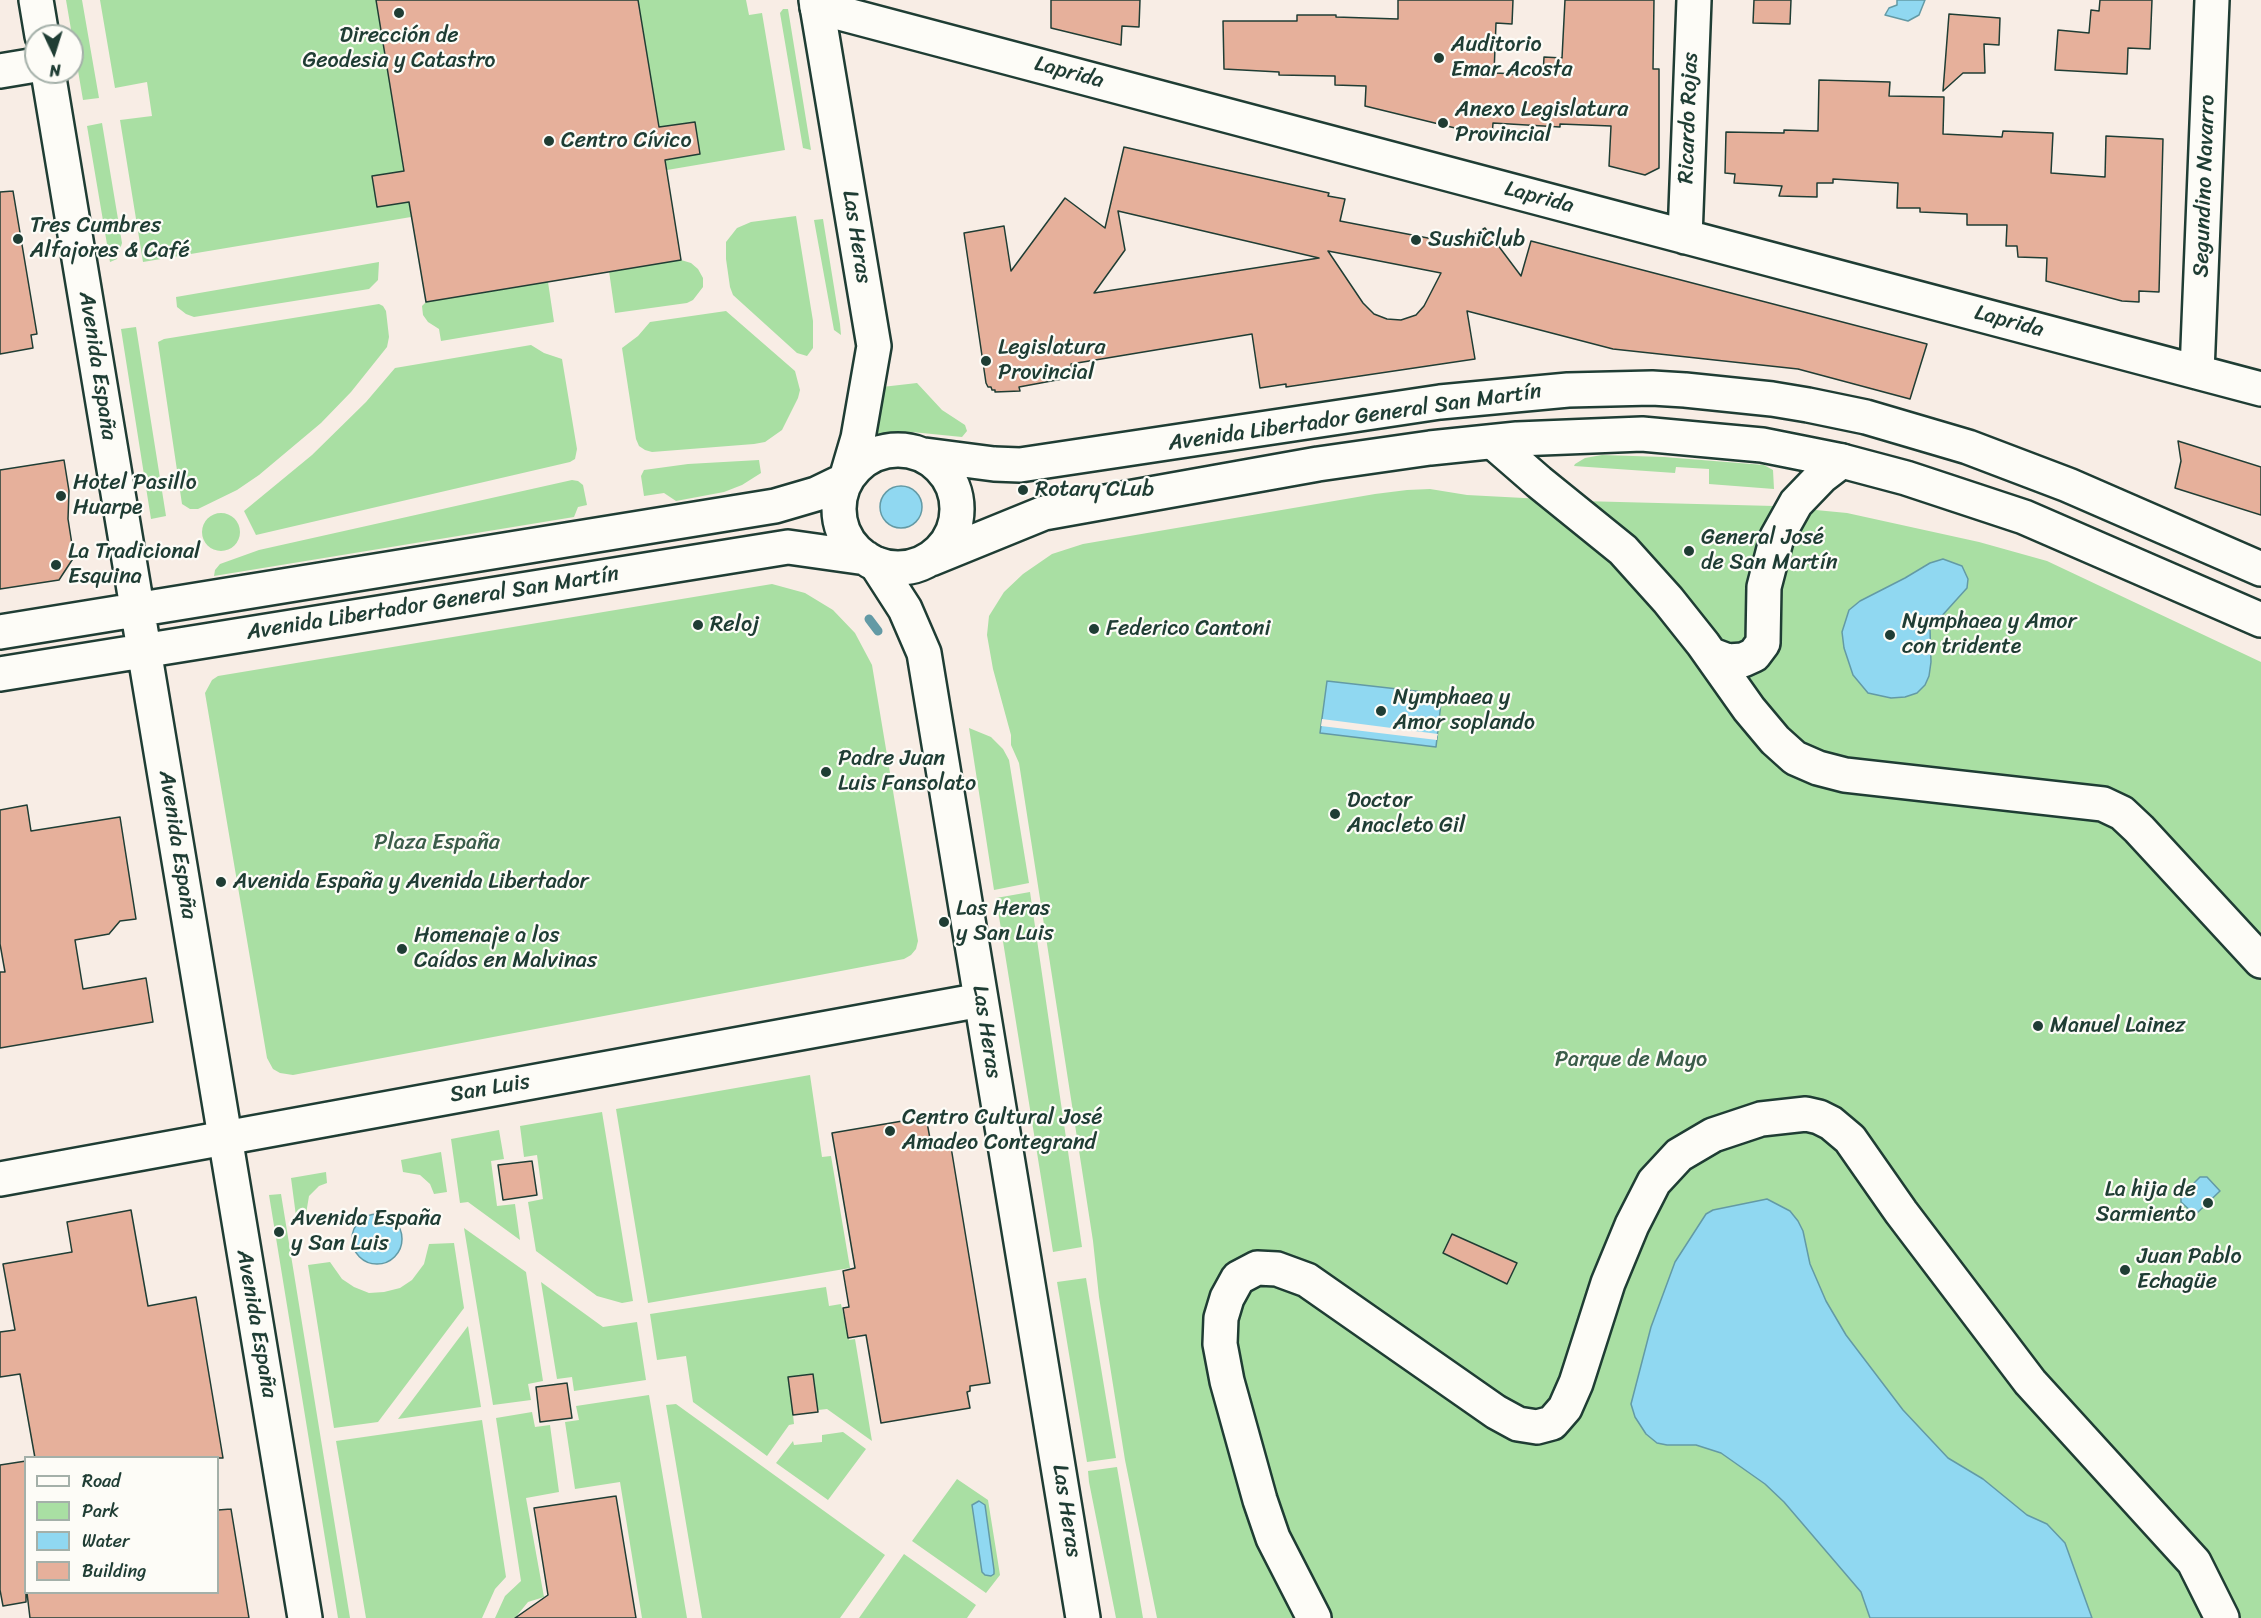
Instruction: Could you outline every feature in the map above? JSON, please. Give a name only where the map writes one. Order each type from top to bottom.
[{"type":"street","points":[[36,0],[40,24]]},
{"type":"street","name":"Ricardo Rojas","points":[[1685,237],[1694,0]]},
{"type":"street","name":"Segundino Navarro","points":[[2197,372],[2212,0]]},
{"type":"street","name":"Laprida","points":[[817,3],[1685,237],[2261,389]]},
{"type":"street","name":"Las Heras","points":[[817,3],[874,346],[858,438],[847,476]]},
{"type":"street","points":[[0,71],[24,67]]},
{"type":"street","name":"Avenida España","points":[[50,84],[305,1618]]},
{"type":"street","name":"Avenida Libertador General San Martín","points":[[925,455],[1020,465],[1459,400],[1595,389],[1696,390],[1772,399],[1866,417],[1968,447],[2068,485],[2261,569]]},
{"type":"street","name":"Avenida Libertador General San Martín","points":[[931,559],[1044,513],[1318,464],[1430,448],[1493,442],[1558,436],[1642,434],[1762,445],[1842,461],[1949,491],[2024,518],[2261,620]]},
{"type":"street","points":[[1493,442],[1623,549],[1712,655],[1749,709],[1775,740],[1795,758],[1818,768],[1845,775],[2103,804],[2122,813],[2261,962]]},
{"type":"street","points":[[905,450],[925,455],[941,468],[953,485],[958,506],[955,526],[946,544],[931,559],[912,567],[891,568],[871,561],[854,550],[843,533],[838,512],[840,492],[847,476],[865,459],[884,451],[905,450]]},
{"type":"street","points":[[1712,655],[1728,661],[1743,660],[1754,655],[1763,643],[1764,587],[1777,537],[1796,503],[1812,485],[1842,461]]},
{"type":"street","name":"Avenida Libertador General San Martín","points":[[0,632],[775,506],[816,494],[847,476]]},
{"type":"street","name":"Avenida Libertador General San Martín","points":[[0,674],[788,547],[871,561]]},
{"type":"street","name":"Las Heras","points":[[871,561],[905,609],[924,653],[1083,1618]]},
{"type":"street","name":"San Luis","points":[[0,1179],[981,1000]]},
{"type":"street","points":[[1314,1618],[1273,1538],[1227,1381],[1220,1344],[1221,1318],[1227,1298],[1238,1278],[1257,1268],[1277,1269],[1307,1280],[1496,1412],[1518,1424],[1537,1427],[1552,1423],[1565,1408],[1576,1383],[1608,1283],[1632,1225],[1654,1182],[1679,1155],[1713,1135],[1761,1119],[1806,1114],[1819,1116],[1850,1139],[1901,1212],[2030,1382],[2194,1562],[2222,1618]]},
{"type":"green space","points":[[66,0],[82,0],[99,98],[83,100],[80,84],[84,84],[84,24],[70,24]]},
{"type":"green space","points":[[100,0],[376,0],[404,171],[372,176],[377,207],[409,202],[411,217],[143,262],[120,120],[152,116],[147,82],[115,88]]},
{"type":"green space","points":[[638,0],[746,0],[749,15],[762,13],[785,150],[667,170],[665,160],[700,154],[695,122],[659,127]]},
{"type":"green space","points":[[783,9],[788,9],[811,150],[803,148],[780,13]]},
{"type":"green space","points":[[102,123],[122,243],[117,259],[110,262],[87,126]]},
{"type":"green space","points":[[796,216],[813,321],[813,348],[807,356],[797,353],[733,295],[726,259],[726,242],[737,228],[751,222]]},
{"type":"green space","points":[[823,219],[841,335],[834,330],[814,220]]},
{"type":"green space","points":[[681,260],[691,263],[703,278],[703,287],[693,300],[687,303],[615,313],[609,271]]},
{"type":"green space","points":[[379,262],[378,280],[369,289],[194,317],[177,307],[176,297]]},
{"type":"green space","points":[[548,282],[554,322],[441,341],[439,329],[428,322],[423,315],[422,306],[426,302]]},
{"type":"green space","points":[[379,304],[386,311],[389,337],[387,347],[351,392],[321,423],[259,475],[237,490],[198,509],[190,509],[182,504],[158,342],[164,339]]},
{"type":"green space","points":[[726,311],[795,371],[800,390],[782,430],[765,442],[754,444],[652,452],[645,450],[639,446],[636,439],[622,348],[638,336],[650,322]]},
{"type":"green space","points":[[136,327],[166,516],[151,519],[121,329]]},
{"type":"green space","points":[[531,345],[544,353],[562,359],[577,449],[575,459],[256,535],[244,511],[312,455],[366,402],[395,368]]},
{"type":"green space","points":[[917,383],[942,410],[965,425],[967,431],[962,437],[912,432],[882,439],[874,437],[882,387]]},
{"type":"green space","points":[[1602,455],[1664,457],[1764,465],[1773,470],[1774,489],[1709,484],[1709,469],[1676,467],[1675,473],[1574,466],[1585,458]]},
{"type":"green space","points":[[759,460],[761,473],[742,485],[724,492],[676,501],[664,493],[644,496],[641,476],[644,470],[688,464]]},
{"type":"green space","points":[[572,480],[583,485],[587,505],[578,507],[574,517],[214,576],[220,564],[259,550]]},
{"type":"green space","name":"Parque de Mayo","points":[[1430,489],[1467,495],[1581,501],[1774,506],[1847,513],[1979,542],[2047,561],[2261,662],[2261,1618],[1157,1618],[1125,1460],[1019,763],[1011,745],[1011,735],[993,669],[987,635],[989,616],[1004,592],[1023,574],[1052,554],[1083,544],[1375,494]]},
{"type":"green space","points":[[221,513],[235,518],[240,532],[235,546],[221,551],[207,546],[202,532],[207,518]]},
{"type":"green space","name":"Plaza España","points":[[772,584],[805,593],[833,610],[855,633],[872,665],[918,941],[911,955],[904,959],[293,1075],[280,1073],[273,1069],[267,1058],[205,693],[212,680],[218,676]]},
{"type":"green space","points":[[969,728],[991,737],[1003,749],[1009,760],[1029,883],[994,890]]},
{"type":"green space","points":[[1030,892],[1082,1247],[1053,1252],[996,898]]},
{"type":"green space","points":[[810,1075],[822,1157],[831,1156],[850,1268],[648,1303],[616,1109]]},
{"type":"green space","points":[[602,1112],[633,1301],[622,1303],[597,1296],[536,1251],[528,1202],[543,1199],[537,1155],[524,1157],[520,1126]]},
{"type":"green space","points":[[499,1130],[504,1159],[491,1161],[497,1206],[515,1204],[520,1240],[468,1202],[460,1203],[451,1139]]},
{"type":"green space","points":[[441,1152],[447,1192],[434,1194],[430,1184],[420,1175],[403,1172],[401,1160]]},
{"type":"green space","points":[[326,1172],[327,1183],[319,1186],[309,1196],[306,1214],[296,1216],[291,1178]]},
{"type":"green space","points":[[281,1194],[350,1618],[338,1618],[269,1195]]},
{"type":"green space","points":[[464,1228],[526,1272],[543,1381],[528,1384],[531,1400],[493,1405]]},
{"type":"green space","points":[[454,1243],[464,1308],[378,1422],[334,1428],[308,1265],[330,1262],[342,1279],[354,1287],[369,1293],[384,1292],[400,1288],[412,1280],[424,1264],[429,1244]]},
{"type":"green space","points":[[1086,1278],[1116,1458],[1087,1462],[1057,1282]]},
{"type":"green space","points":[[541,1282],[603,1327],[637,1322],[646,1380],[574,1391],[572,1377],[557,1379]]},
{"type":"green space","points":[[826,1287],[829,1306],[841,1304],[849,1340],[855,1339],[872,1441],[827,1409],[818,1410],[813,1374],[789,1377],[794,1424],[789,1425],[767,1456],[693,1402],[686,1356],[657,1360],[650,1314]]},
{"type":"green space","points":[[468,1326],[481,1407],[398,1419]]},
{"type":"green space","points":[[649,1395],[687,1618],[642,1618],[620,1482],[575,1489],[565,1422],[579,1420],[576,1406]]},
{"type":"green space","points":[[676,1404],[885,1555],[840,1618],[702,1618],[666,1405]]},
{"type":"green space","points":[[532,1412],[535,1427],[550,1425],[559,1492],[526,1498],[544,1597],[528,1602],[515,1618],[495,1618],[505,1596],[521,1581],[496,1418]]},
{"type":"green space","points":[[482,1420],[506,1577],[495,1589],[482,1618],[366,1618],[336,1441]]},
{"type":"green space","points":[[843,1432],[866,1449],[828,1500],[776,1463],[793,1441],[794,1445],[822,1442],[822,1435]]},
{"type":"green space","points":[[1117,1467],[1143,1618],[1116,1618],[1089,1482],[1088,1471]]},
{"type":"green space","points":[[957,1479],[988,1500],[1000,1575],[986,1593],[912,1541]]},
{"type":"green space","points":[[904,1554],[976,1605],[967,1618],[859,1618]]},
{"type":"water","points":[[1897,0],[1925,0],[1919,15],[1908,21],[1885,15],[1889,8],[1897,5]]},
{"type":"water","points":[[901,486],[909,487],[916,492],[921,499],[921,515],[916,522],[909,527],[901,528],[893,527],[886,522],[881,515],[880,507],[881,499],[886,492],[893,487]]},
{"type":"water","points":[[1943,559],[1962,566],[1968,579],[1967,588],[1930,629],[1931,662],[1925,685],[1917,693],[1905,697],[1891,698],[1868,693],[1853,675],[1844,648],[1842,632],[1849,610],[1860,601],[1930,563]]},
{"type":"water","points":[[1327,681],[1442,694],[1436,747],[1320,733]]},
{"type":"water","points":[[2200,1177],[2207,1177],[2220,1191],[2195,1215],[2181,1202],[2181,1196]]},
{"type":"water","points":[[1767,1199],[1790,1211],[1798,1221],[1803,1231],[1810,1264],[1826,1301],[1846,1335],[1903,1410],[1948,1458],[1983,1479],[2027,1515],[2047,1524],[2065,1543],[2092,1618],[1870,1618],[1861,1592],[1784,1502],[1765,1484],[1721,1453],[1696,1445],[1657,1443],[1646,1434],[1635,1417],[1631,1404],[1651,1327],[1675,1262],[1706,1214],[1713,1210]]},
{"type":"water","points":[[382,1214],[395,1221],[401,1229],[401,1249],[395,1257],[387,1263],[372,1264],[359,1257],[353,1249],[352,1234],[359,1221],[367,1215]]},
{"type":"water","points":[[979,1501],[985,1505],[994,1570],[991,1576],[982,1572],[972,1505]]},
{"type":"pier","points":[[1322,719],[1438,734],[1437,740],[1321,726]]},
{"type":"building","name":"Centro Cívico","points":[[376,0],[638,0],[659,127],[695,122],[700,154],[665,160],[681,260],[426,302],[409,202],[377,207],[372,176],[404,171]]},
{"type":"building","points":[[1051,0],[1140,0],[1139,27],[1122,26],[1121,45],[1051,28]]},
{"type":"building","points":[[1398,0],[1513,0],[1512,24],[1496,23],[1494,73],[1543,75],[1544,57],[1562,58],[1565,0],[1654,0],[1653,69],[1659,69],[1659,168],[1645,175],[1609,166],[1611,126],[1560,124],[1560,127],[1493,123],[1492,137],[1365,106],[1366,86],[1335,85],[1335,76],[1279,75],[1279,72],[1224,69],[1223,21],[1297,21],[1297,15],[1398,19]]},
{"type":"building","points":[[1754,0],[1791,0],[1790,24],[1753,23]]},
{"type":"building","points":[[2100,0],[2152,0],[2150,49],[2128,48],[2127,74],[2055,70],[2058,30],[2089,33],[2091,10],[2099,11]]},
{"type":"building","points":[[1949,14],[2000,18],[1999,45],[1984,44],[1985,73],[1963,73],[1943,91]]},
{"type":"building","points":[[1819,80],[1890,82],[1889,96],[1944,97],[1943,134],[2002,137],[2003,131],[2053,133],[2051,173],[2105,177],[2106,136],[2163,139],[2159,292],[2139,291],[2139,302],[2122,301],[2046,281],[2047,258],[2018,257],[2017,246],[2006,246],[2007,225],[1967,225],[1967,214],[1920,212],[1920,208],[1897,208],[1898,183],[1833,179],[1833,183],[1817,183],[1817,197],[1779,196],[1782,186],[1734,183],[1735,174],[1725,173],[1726,132],[1818,131]]},
{"type":"building","points":[[1124,147],[1329,193],[1328,196],[1345,199],[1340,221],[1464,245],[1485,228],[1521,276],[1531,241],[1927,344],[1910,399],[1798,369],[1613,349],[1467,311],[1475,359],[1286,387],[1286,384],[1260,388],[1252,334],[1071,364],[1073,377],[1019,387],[1020,391],[995,392],[992,390],[986,383],[964,233],[1004,226],[1011,271],[1065,198],[1105,228]],"holes":[[[1118,211],[1319,258],[1094,293],[1125,250]],[[1328,251],[1441,273],[1424,306],[1416,315],[1401,320],[1387,319],[1374,314],[1363,303]]]},
{"type":"building","points":[[13,191],[37,334],[31,335],[33,348],[0,354],[0,192]]},
{"type":"building","points":[[2178,441],[2261,467],[2261,515],[2175,488],[2181,461]]},
{"type":"building","points":[[64,460],[69,491],[68,519],[74,557],[59,580],[0,589],[0,470]]},
{"type":"building","points":[[27,805],[31,831],[120,817],[136,919],[120,921],[109,934],[75,940],[83,989],[146,978],[153,1022],[0,1048],[0,972],[5,972],[0,944],[0,810]]},
{"type":"building","points":[[926,1117],[931,1144],[950,1141],[990,1383],[970,1386],[970,1391],[967,1392],[970,1408],[881,1423],[866,1335],[848,1338],[843,1308],[849,1307],[843,1271],[855,1268],[832,1133]]},
{"type":"building","points":[[532,1161],[537,1195],[503,1200],[498,1165]]},
{"type":"building","points":[[131,1210],[148,1306],[196,1297],[223,1458],[219,1456],[35,1456],[20,1374],[0,1377],[0,1332],[15,1330],[3,1264],[72,1252],[67,1222]]},
{"type":"building","points":[[1452,1234],[1517,1263],[1507,1284],[1443,1253]]},
{"type":"building","points":[[813,1374],[818,1412],[793,1415],[788,1377]]},
{"type":"building","points":[[567,1383],[572,1418],[540,1422],[536,1387]]},
{"type":"building","points":[[24,1461],[24,1594],[26,1594],[26,1602],[3,1606],[0,1590],[0,1465]]},
{"type":"building","points":[[616,1496],[636,1618],[515,1618],[548,1595],[534,1508]]},
{"type":"building","points":[[231,1509],[249,1618],[30,1618],[27,1594],[219,1594],[219,1510]]},
{"type":"waterway","points":[[869,619],[878,631]]},
{"type":"place","name":"Dirección de Geodesia y Catastro","points":[[399,13]]},
{"type":"place","name":"Auditorio Emar Acosta","points":[[1439,58]]},
{"type":"place","name":"Anexo Legislatura Provincial","points":[[1443,123]]},
{"type":"place","name":"Centro Cívico","points":[[549,141]]},
{"type":"place","name":"Tres Cumbres Alfajores & Café","points":[[18,239]]},
{"type":"place","name":"SushiClub","points":[[1416,240]]},
{"type":"place","name":"Legislatura Provincial","points":[[986,361]]},
{"type":"place","name":"Rotary CLub","points":[[1023,490]]},
{"type":"place","name":"Hotel Pasillo Huarpe","points":[[61,496]]},
{"type":"place","name":"General José de San Martín","points":[[1689,551]]},
{"type":"place","name":"La Tradicional Esquina","points":[[56,565]]},
{"type":"place","name":"Reloj","points":[[698,625]]},
{"type":"place","name":"Federico Cantoni","points":[[1094,629]]},
{"type":"place","name":"Nymphaea y Amor con tridente","points":[[1890,635]]},
{"type":"place","name":"Nymphaea y Amor soplando","points":[[1381,711]]},
{"type":"place","name":"Padre Juan Luis Fansolato","points":[[826,772]]},
{"type":"place","name":"Doctor Anacleto Gil","points":[[1335,814]]},
{"type":"place","name":"Avenida España y Avenida Libertador","points":[[221,882]]},
{"type":"place","name":"Las Heras y San Luis","points":[[944,922]]},
{"type":"place","name":"Homenaje a los Caídos en Malvinas","points":[[402,949]]},
{"type":"place","name":"Manuel Lainez","points":[[2038,1026]]},
{"type":"place","name":"Centro Cultural José Amadeo Contegrand","points":[[890,1131]]},
{"type":"place","name":"La hija de Sarmiento","points":[[2208,1203]]},
{"type":"place","name":"Avenida España y San Luis","points":[[279,1232]]},
{"type":"place","name":"Juan Pablo Echagüe","points":[[2125,1270]]}]
